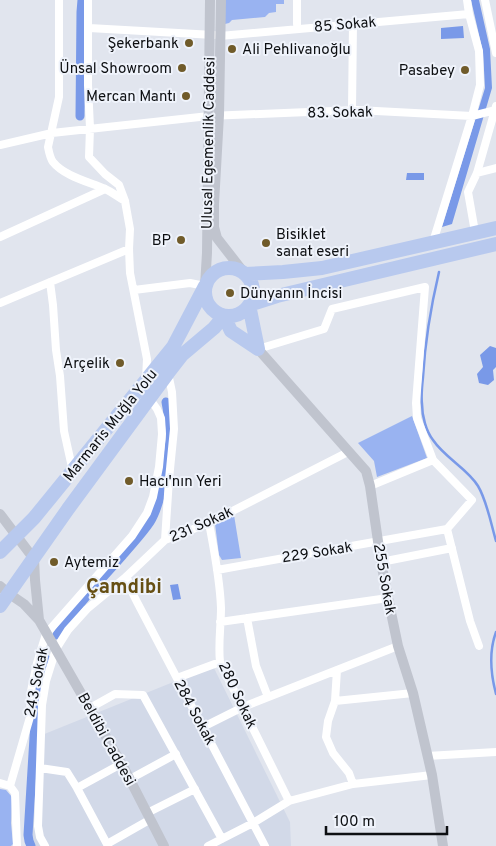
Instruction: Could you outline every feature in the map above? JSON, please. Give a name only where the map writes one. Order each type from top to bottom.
[{"type":"highway","points":[[245,274],[322,268],[496,228]]},
{"type":"highway","points":[[249,305],[278,296],[496,244]]},
{"type":"highway","points":[[222,268],[230,268],[245,274],[253,288],[253,296],[246,310],[232,317],[217,314],[210,309],[204,294],[208,278],[214,272],[222,268]]},
{"type":"highway","name":"Marmaris Muğla Yolu","points":[[0,552],[34,518],[73,472],[173,347],[205,286]]},
{"type":"highway","points":[[249,305],[258,349]]},
{"type":"highway","points":[[224,316],[232,331],[258,349]]},
{"type":"highway","points":[[0,606],[4,589],[34,559],[68,509],[168,373],[182,355],[214,328],[224,316]]},
{"type":"street","points":[[58,0],[59,98],[48,147],[50,155],[53,162],[65,172],[105,189],[125,201]]},
{"type":"street","points":[[88,0],[89,157],[105,174],[119,185],[125,201],[130,229],[130,273],[147,359],[146,380]]},
{"type":"street","name":"Ulusal Egemenlik Caddesi","points":[[210,0],[218,34]]},
{"type":"street","name":"Ulusal Egemenlik Caddesi","points":[[205,286],[221,0]]},
{"type":"street","points":[[297,0],[297,24]]},
{"type":"street","points":[[485,0],[496,53]]},
{"type":"street","points":[[434,242],[473,116],[480,85],[479,51],[468,7]]},
{"type":"street","name":"85 Sokak","points":[[218,34],[353,23],[468,7]]},
{"type":"street","name":"85 Sokak","points":[[218,34],[468,7]]},
{"type":"street","points":[[352,110],[353,23]]},
{"type":"street","points":[[89,28],[218,34]]},
{"type":"street","points":[[475,232],[468,192],[477,172],[496,106]]},
{"type":"street","name":"83. Sokak","points":[[0,145],[52,133],[214,115],[352,110],[473,116]]},
{"type":"street","points":[[473,116],[496,110]]},
{"type":"street","name":"Ulusal Egemenlik Caddesi","points":[[214,115],[214,227],[217,238],[245,274]]},
{"type":"street","points":[[477,172],[496,168]]},
{"type":"street","points":[[0,237],[105,189]]},
{"type":"street","points":[[0,304],[129,249]]},
{"type":"street","points":[[50,282],[64,431],[73,472]]},
{"type":"street","points":[[134,290],[190,283],[205,286]]},
{"type":"street","points":[[258,349],[324,329],[332,309],[424,287],[416,405],[417,418],[433,460],[472,500],[448,529],[470,621],[480,646]]},
{"type":"street","name":"255 Sokak","points":[[258,349],[366,471],[388,598],[398,646],[413,693],[432,775],[443,846]]},
{"type":"street","points":[[165,540],[174,429],[172,392],[168,373]]},
{"type":"street","name":"243 Sokak","points":[[10,786],[30,717],[31,691],[46,634],[132,536],[147,513],[153,498],[159,467],[162,434],[161,418],[149,398]]},
{"type":"street","name":"231 Sokak","points":[[45,846],[40,837],[38,826],[42,705],[46,681],[56,649],[68,630],[87,609],[127,576],[165,540],[209,523],[348,452]]},
{"type":"street","points":[[370,486],[433,460]]},
{"type":"street","points":[[0,514],[34,559],[39,620]]},
{"type":"street","name":"280 Sokak","points":[[209,523],[221,607],[220,662],[289,801]]},
{"type":"street","name":"229 Sokak","points":[[217,570],[448,529]]},
{"type":"street","points":[[381,562],[452,548]]},
{"type":"street","name":"284 Sokak","points":[[127,576],[133,594],[265,846]]},
{"type":"street","points":[[4,589],[24,604],[39,620]]},
{"type":"street","points":[[220,622],[388,598]]},
{"type":"street","points":[[247,618],[256,666],[268,697]]},
{"type":"street","name":"Beldibi Caddesi","points":[[39,620],[130,779],[162,845]]},
{"type":"street","points":[[203,727],[243,707],[398,646]]},
{"type":"street","points":[[177,678],[220,662]]},
{"type":"street","points":[[337,670],[334,701],[328,721],[326,737],[333,754],[349,773],[353,784]]},
{"type":"street","points":[[334,701],[413,693]]},
{"type":"street","points":[[90,708],[115,694],[143,695],[222,839]]},
{"type":"street","points":[[427,756],[496,752]]},
{"type":"street","points":[[130,779],[176,754]]},
{"type":"street","points":[[77,788],[121,764]]},
{"type":"street","points":[[40,768],[66,772],[77,788],[108,845],[149,816],[195,789]]},
{"type":"street","points":[[208,846],[253,823],[289,801],[353,784],[432,775]]},
{"type":"street","points":[[0,784],[10,786],[15,793],[17,846]]},
{"type":"shaded area","points":[[225,0],[284,0],[284,4],[276,4],[276,12],[269,13],[265,17],[232,20],[225,24]]},
{"type":"shaded area","points":[[471,0],[479,0],[490,49],[492,88],[452,224],[442,227],[485,88],[483,52]]},
{"type":"shaded area","points":[[463,26],[464,38],[441,39],[441,28]]},
{"type":"shaded area","points":[[407,173],[424,173],[424,180],[406,180]]},
{"type":"shaded area","points":[[490,346],[496,348],[496,367],[493,370],[494,380],[488,385],[479,383],[477,374],[483,367],[480,355]]},
{"type":"shaded area","points":[[412,416],[427,458],[377,477],[374,461],[358,443]]},
{"type":"shaded area","points":[[234,515],[241,558],[222,560],[219,555],[215,524]]},
{"type":"shaded area","points":[[178,584],[181,599],[173,600],[170,585]]},
{"type":"shaded area","points":[[213,666],[290,822],[291,846],[32,846],[29,832],[37,737]]},
{"type":"shaded area","points":[[0,789],[6,790],[12,797],[11,823],[13,844],[11,846],[0,846]]},
{"type":"waterway","points":[[80,116],[82,0]]},
{"type":"waterway","points":[[439,272],[425,351],[422,409],[428,432],[438,446],[478,486],[496,541]]},
{"type":"waterway","points":[[57,635],[80,604],[144,531],[154,514],[168,459],[170,425],[166,402]]},
{"type":"waterway","points":[[496,632],[492,647],[493,679],[496,694]]},
{"type":"waterway","points":[[31,846],[28,835],[36,705],[38,686],[46,659]]},
{"type":"place","name":"Şekerbank","points":[[189,43]]},
{"type":"place","name":"Ali Pehlivanoğlu","points":[[232,49]]},
{"type":"place","name":"Ünsal Showroom","points":[[182,68]]},
{"type":"place","name":"Pasabey","points":[[465,70]]},
{"type":"place","name":"Mercan Mantı","points":[[186,96]]},
{"type":"place","name":"BP","points":[[181,240]]},
{"type":"place","name":"Bisiklet sanat eseri","points":[[266,243]]},
{"type":"place","name":"Dünyanın İncisi","points":[[230,293]]},
{"type":"place","name":"Arçelik","points":[[120,363]]},
{"type":"place","name":"Hacı'nın Yeri","points":[[129,481]]},
{"type":"place","name":"Aytemiz","points":[[54,562]]},
{"type":"district","name":"Çamdibi","points":[[124,586]]}]
